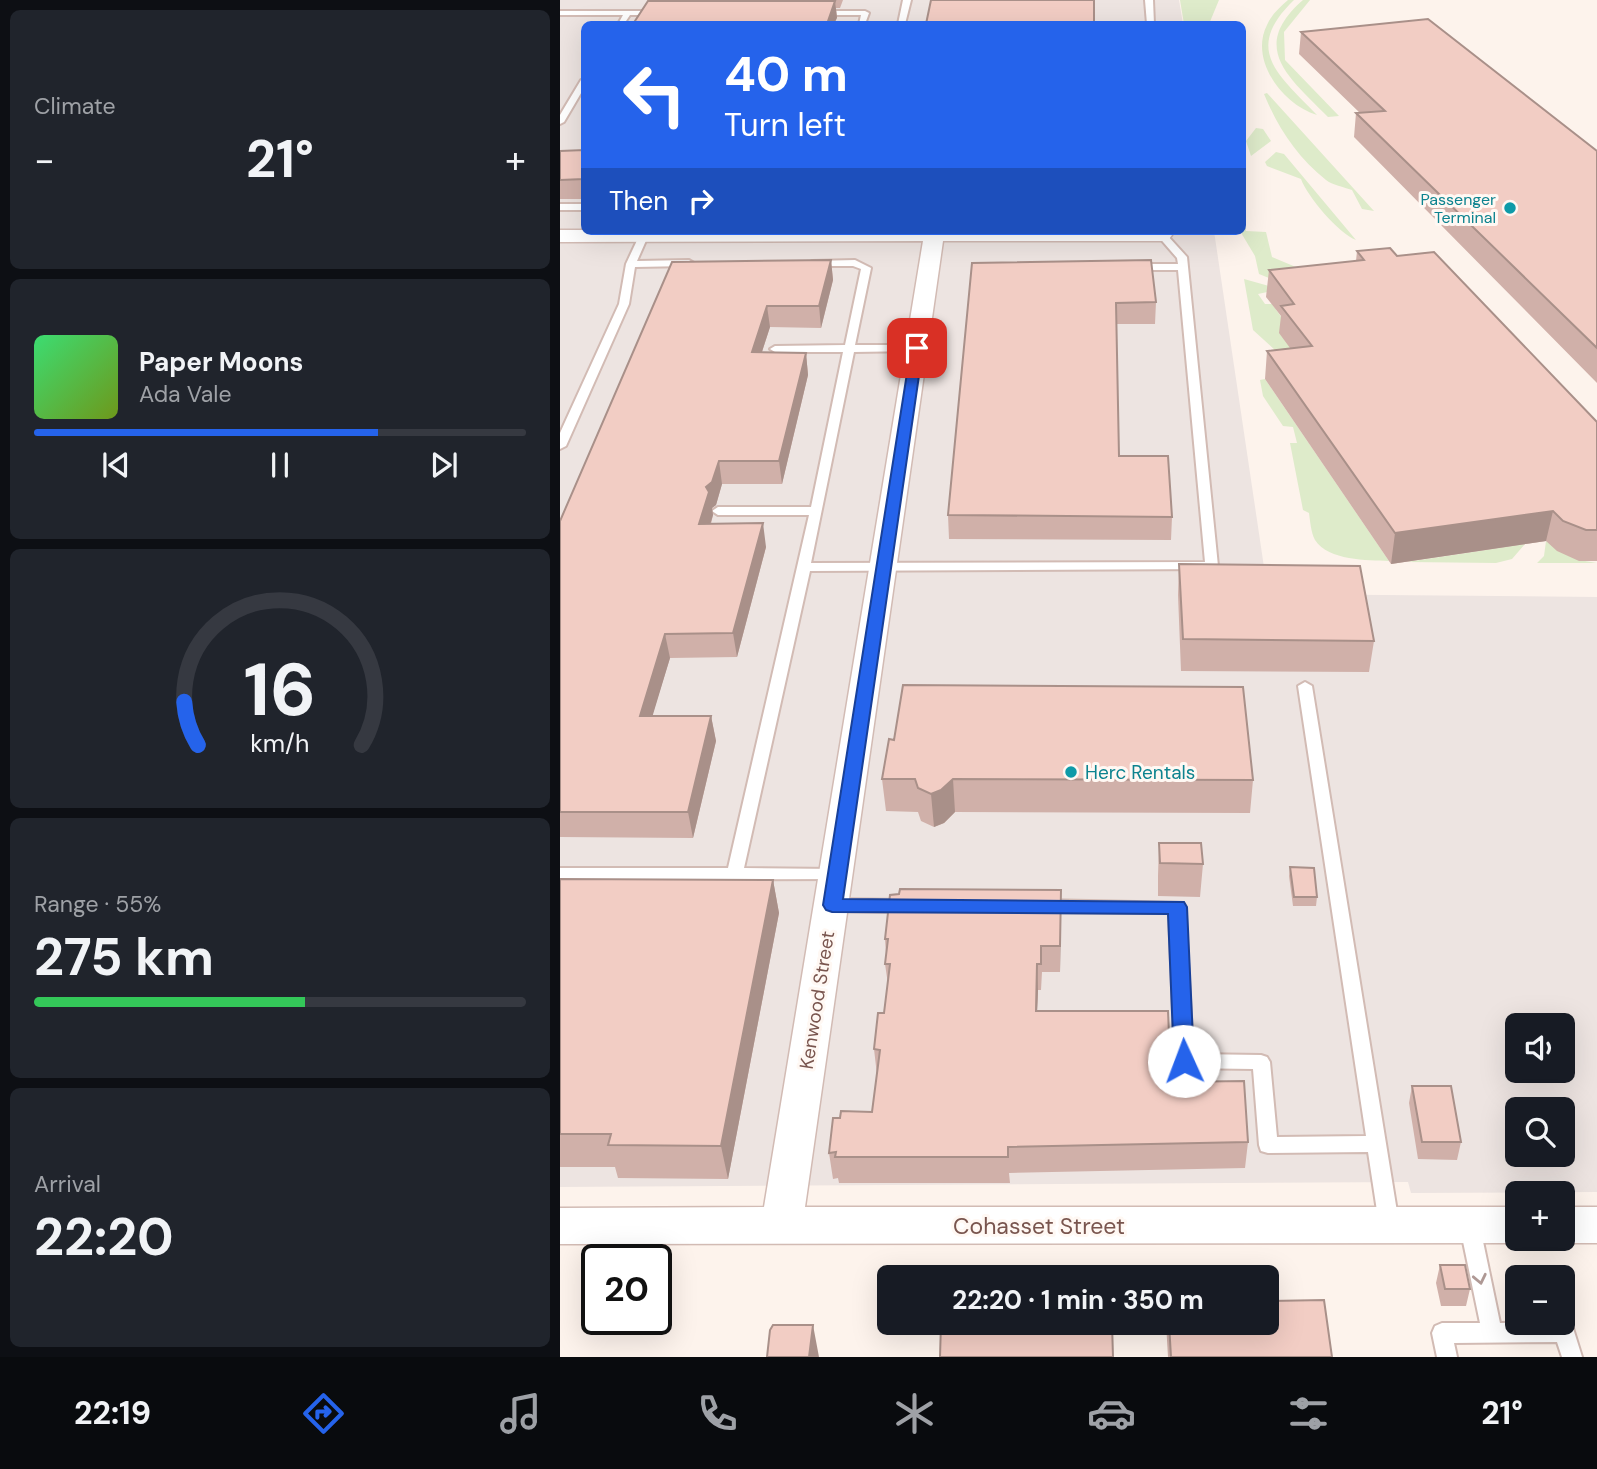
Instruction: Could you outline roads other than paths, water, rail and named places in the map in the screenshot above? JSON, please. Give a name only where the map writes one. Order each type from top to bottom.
[{"type":"street","points":[[560,236],[702,235]]},
{"type":"street","name":"Kenwood Street","points":[[782,1226],[934,235]]},
{"type":"street","name":"Cohasset Street","points":[[560,1226],[1505,1225]]},
{"type":"street","points":[[1575,1225],[1597,1225]]},
{"type":"lane","points":[[902,21],[906,0]]},
{"type":"lane","points":[[1149,0],[1151,21]]},
{"type":"lane","points":[[807,13],[867,10],[863,21]]},
{"type":"lane","points":[[560,13],[664,13]]},
{"type":"lane","points":[[623,21],[628,13]]},
{"type":"lane","points":[[560,122],[581,87]]},
{"type":"lane","points":[[560,207],[581,207]]},
{"type":"lane","points":[[804,567],[1212,566],[1182,257],[1165,235]]},
{"type":"lane","points":[[560,446],[624,304],[631,264],[643,236]]},
{"type":"lane","points":[[631,264],[701,263]]},
{"type":"lane","points":[[736,874],[817,511],[866,268],[855,263],[799,263]]},
{"type":"lane","points":[[1117,267],[1183,267]]},
{"type":"lane","points":[[775,349],[917,348]]},
{"type":"lane","points":[[718,511],[817,511]]},
{"type":"lane","points":[[1305,686],[1389,1226]]},
{"type":"lane","points":[[560,874],[837,875]]},
{"type":"lane","points":[[832,905],[929,906]]},
{"type":"lane","points":[[1025,906],[1177,907],[1184,1061],[1261,1062],[1268,1145],[1377,1144]]},
{"type":"lane","points":[[1469,1225],[1492,1333]]},
{"type":"lane","points":[[1447,1357],[1442,1333],[1565,1332],[1572,1357]]},
{"type":"place","name":"Passenger Terminal","points":[[1510,208]]},
{"type":"place","name":"Herc Rentals","points":[[1071,772]]}]
